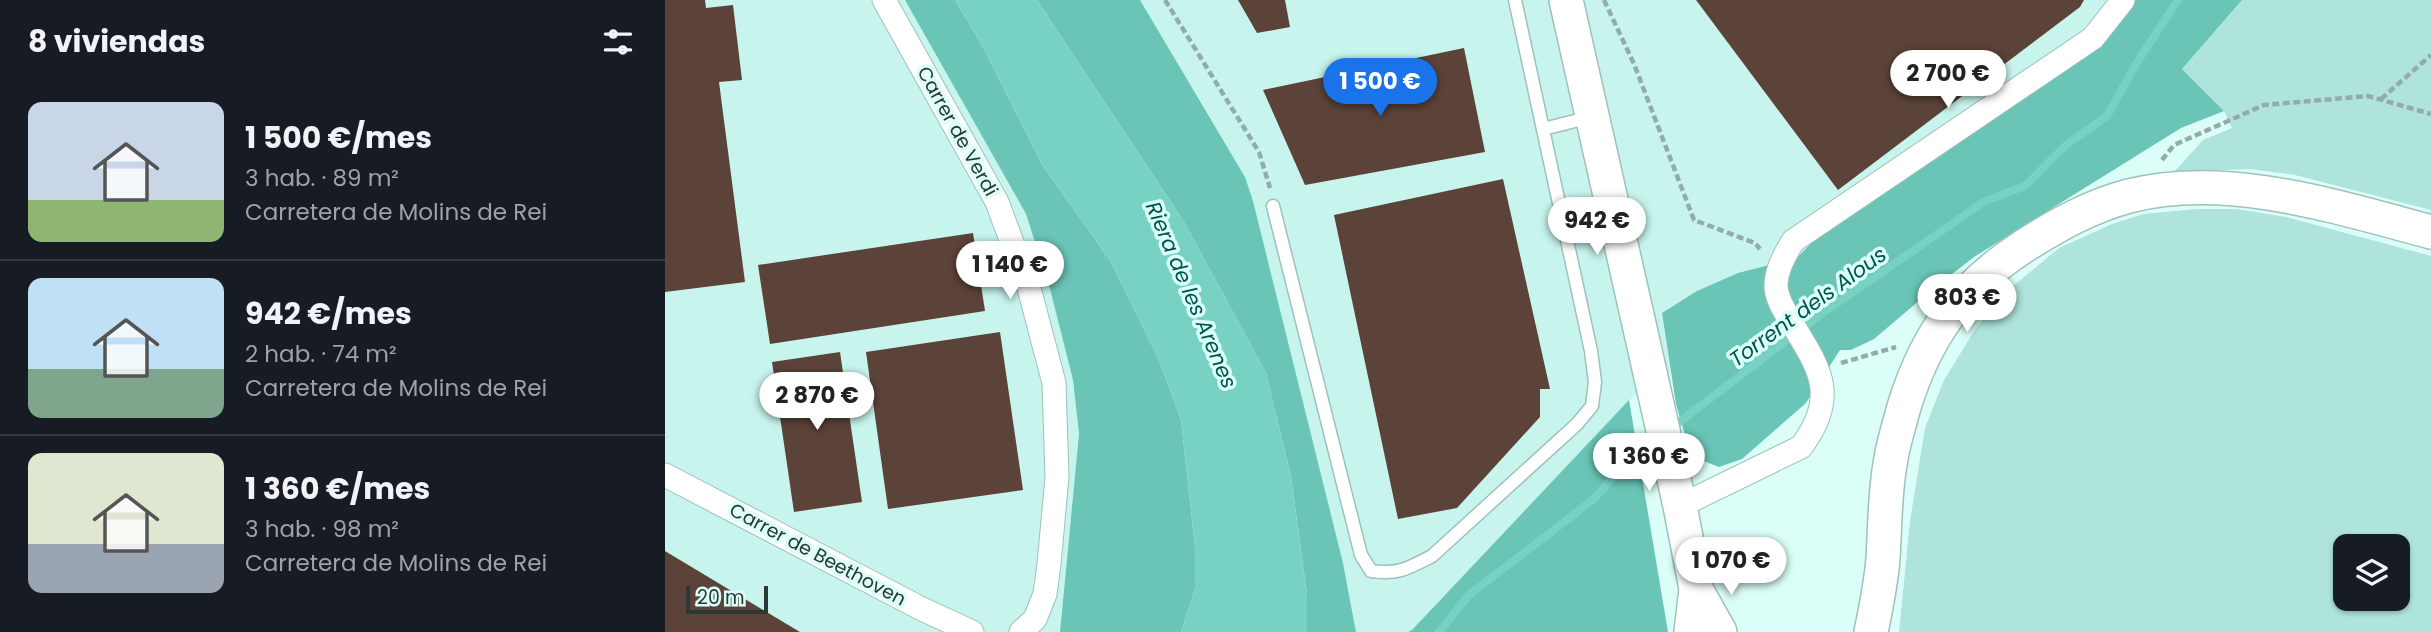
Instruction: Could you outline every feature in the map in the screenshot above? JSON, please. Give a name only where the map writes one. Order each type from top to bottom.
[{"type":"street","name":"Carrer de Verdi","points":[[884,0],[997,202],[1029,288],[1053,383],[1057,477],[1049,564],[1045,594],[1035,619],[1021,632]]},
{"type":"street","points":[[1566,0],[1680,506],[1696,589],[1691,632]]},
{"type":"street","points":[[1680,506],[1801,447],[1811,433],[1822,401],[1819,369],[1781,304],[1775,287],[1779,266],[1793,241],[2093,38],[2123,0]]},
{"type":"street","points":[[1871,632],[1883,561],[1884,510],[1892,452],[1921,359],[1932,337],[1958,300],[1988,272],[2057,225],[2137,195],[2166,190],[2227,189],[2260,192],[2296,198],[2431,232]]},
{"type":"street","name":"Carrer de Beethoven","points":[[665,475],[972,632]]},
{"type":"street","points":[[1696,589],[1720,632]]},
{"type":"lane","points":[[1273,206],[1361,555],[1371,571],[1387,573],[1405,570],[1432,556],[1577,425],[1592,406],[1595,382],[1591,351],[1515,0]]},
{"type":"lane","points":[[1543,129],[1593,117]]},
{"type":"path","points":[[1165,0],[1259,152],[1268,176],[1273,206]]},
{"type":"path","points":[[1604,0],[1643,87],[1694,220],[1755,243],[1778,272]]},
{"type":"path","points":[[2381,100],[2431,55]]},
{"type":"path","points":[[2137,195],[2174,145],[2264,105],[2368,96],[2431,114]]},
{"type":"path","points":[[1819,369],[1932,337]]},
{"type":"shaded area","points":[[665,0],[905,0],[1026,214],[1050,289],[1073,380],[1079,434],[1060,632],[665,632]]},
{"type":"shaded area","points":[[905,0],[955,0],[983,47],[1043,166],[1111,262],[1159,360],[1181,420],[1195,547],[1195,589],[1181,632],[1060,632],[1079,434],[1073,380],[1050,289],[1026,214]]},
{"type":"shaded area","points":[[1037,0],[1140,0],[1245,177],[1343,563],[1356,632],[1307,632],[1307,594],[1291,477],[1266,373],[1184,222]]},
{"type":"shaded area","points":[[1140,0],[2135,0],[2088,51],[1811,243],[1797,258],[1662,313],[1671,374],[1629,400],[1412,630],[1356,632],[1343,563],[1245,177]]},
{"type":"shaded area","points":[[2135,0],[2242,0],[2182,69],[2224,111],[2181,128],[1974,257],[1874,339],[1851,350],[1840,350],[1806,403],[1742,459],[1719,467],[1691,456],[1676,404],[1662,313],[1697,291],[1738,273],[1797,258],[1811,243],[2088,51]]},
{"type":"shaded area","points":[[2242,0],[2431,0],[2431,210],[2295,175],[2250,169],[2174,172],[2203,140],[2232,128],[2224,111],[2182,69]]},
{"type":"shaded area","points":[[2196,209],[2237,209],[2286,217],[2431,256],[2431,632],[1899,632],[1910,521],[1925,428],[1944,380],[1976,328],[2012,287],[2059,248],[2112,224],[2143,214]]},
{"type":"shaded area","points":[[1629,400],[1668,632],[1408,632],[1412,630]]},
{"type":"water","name":"Riera de les Arenes","points":[[955,0],[1037,0],[1184,222],[1266,373],[1291,477],[1307,594],[1307,632],[1181,632],[1195,589],[1195,547],[1181,420],[1159,360],[1111,262],[1043,166],[983,47]]},
{"type":"building","points":[[665,0],[705,0],[706,8],[733,5],[742,80],[719,82],[745,282],[665,292]]},
{"type":"building","points":[[1238,0],[1285,0],[1290,27],[1257,33]]},
{"type":"building","points":[[1696,0],[2084,0],[2080,7],[1838,190]]},
{"type":"building","points":[[1464,48],[1485,152],[1305,185],[1263,90]]},
{"type":"building","points":[[1503,179],[1550,389],[1540,389],[1540,417],[1457,508],[1398,519],[1334,215]]},
{"type":"building","points":[[973,233],[985,311],[770,344],[758,265]]},
{"type":"building","points":[[1000,332],[1023,490],[888,509],[866,352]]},
{"type":"building","points":[[840,352],[862,502],[794,512],[772,362]]},
{"type":"building","points":[[665,551],[800,632],[665,632]]},
{"type":"waterway","name":"Torrent dels Alous","points":[[1670,429],[1820,315],[1985,201],[2025,186],[2066,145],[2107,116],[2136,64],[2178,0]]},
{"type":"waterway","name":"Torrent dels Alous","points":[[1439,632],[1469,595],[1594,499],[1626,463],[1657,439]]}]
